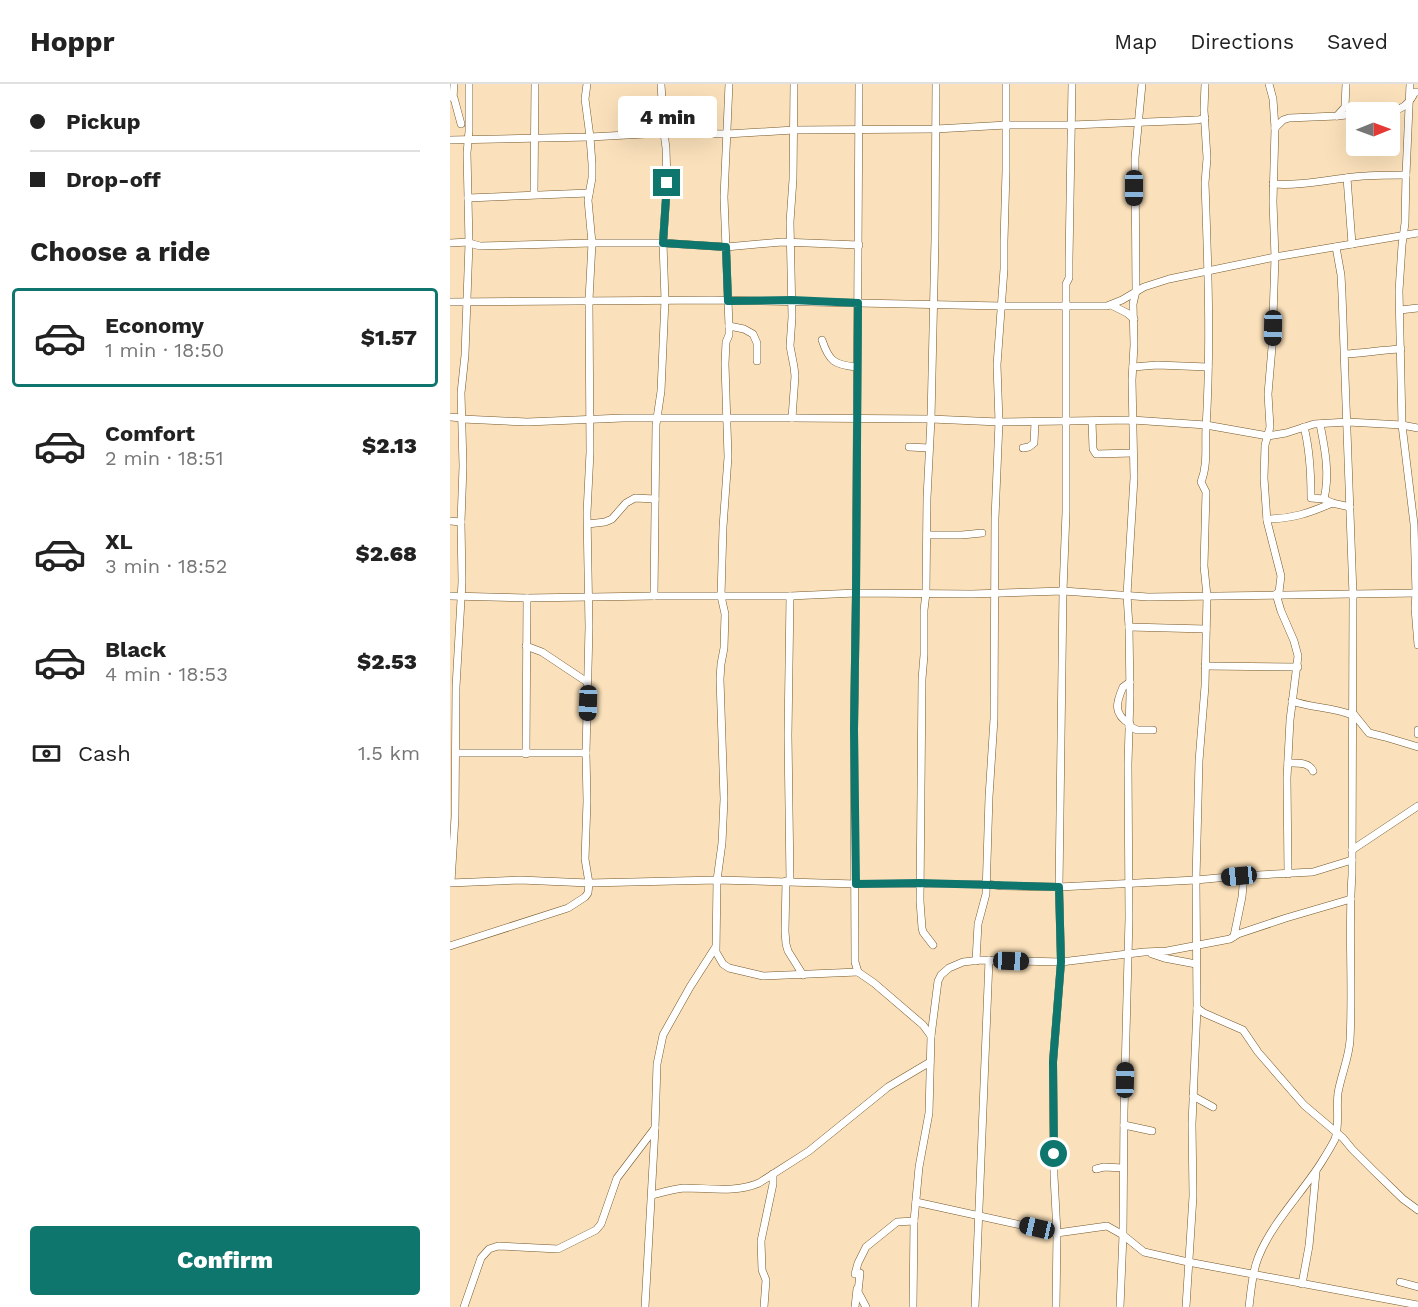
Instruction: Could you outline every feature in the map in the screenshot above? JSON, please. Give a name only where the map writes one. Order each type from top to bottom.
[{"type":"street","points":[[454,84],[452,98],[461,124]]},
{"type":"street","points":[[469,84],[466,153],[468,302],[461,393],[462,565],[451,883],[520,880],[589,883],[717,880],[1059,887],[1313,872],[1352,860]]},
{"type":"street","points":[[534,194],[535,84]]},
{"type":"street","points":[[450,946],[568,908],[588,893],[589,883],[585,859],[589,596],[589,300],[592,243],[588,208],[592,164],[585,105],[587,84]]},
{"type":"street","points":[[654,596],[657,419],[661,391],[665,300],[663,243],[667,183],[661,84]]},
{"type":"street","points":[[729,84],[724,197],[729,326],[724,364],[727,467],[721,596],[725,614],[720,679],[724,799],[717,880],[715,948],[719,959],[729,968],[763,976],[858,972],[923,1025],[931,1036]]},
{"type":"street","points":[[792,418],[795,376],[790,346],[792,300],[790,202],[793,178],[794,84]]},
{"type":"street","points":[[858,972],[855,962],[854,729],[860,84]]},
{"type":"street","points":[[933,945],[922,928],[920,883],[922,679],[931,419],[936,84]]},
{"type":"street","points":[[976,961],[978,924],[986,897],[994,719],[995,518],[999,422],[997,365],[1002,306],[1006,84]]},
{"type":"street","points":[[1056,1307],[1057,1233],[1053,1062],[1061,962],[1059,887],[1066,512],[1066,284],[1069,277],[1072,84]]},
{"type":"street","points":[[1120,1307],[1129,954],[1130,682],[1127,595],[1134,478],[1132,420],[1136,291],[1135,158],[1142,84]]},
{"type":"street","points":[[1186,1307],[1193,1196],[1193,1096],[1197,1008],[1196,880],[1207,596],[1204,566],[1206,492],[1201,482],[1206,471],[1208,367],[1205,84]]},
{"type":"street","points":[[1269,84],[1273,99],[1275,128],[1275,257],[1269,394],[1270,427],[1265,445],[1264,468],[1267,519],[1281,576],[1280,592],[1276,594]]},
{"type":"street","points":[[1337,116],[1345,105],[1346,84]]},
{"type":"street","points":[[1410,84],[1406,223],[1400,272],[1400,310],[1402,425],[1414,524],[1418,645]]},
{"type":"street","points":[[1400,108],[1410,103],[1415,92],[1418,92]]},
{"type":"street","points":[[452,98],[468,98]]},
{"type":"street","points":[[1410,103],[1418,111]]},
{"type":"street","points":[[1275,128],[1289,118],[1346,115]]},
{"type":"street","points":[[450,140],[664,133],[727,134],[794,130],[936,129],[1006,125],[1138,123],[1205,118]]},
{"type":"street","points":[[1274,184],[1309,184],[1347,178],[1406,175]]},
{"type":"street","points":[[1347,178],[1352,244]]},
{"type":"street","points":[[468,198],[589,193]]},
{"type":"street","points":[[450,302],[792,300],[1002,306],[1111,305],[1153,283],[1275,257],[1418,234]]},
{"type":"street","points":[[450,243],[469,243],[480,246],[592,243],[663,243],[726,247],[770,243],[859,245]]},
{"type":"street","points":[[1249,1307],[1260,1254],[1290,1205],[1316,1172],[1332,1146],[1337,1132],[1338,1094],[1350,1041],[1353,595],[1345,354],[1341,275],[1336,247]]},
{"type":"street","points":[[1111,305],[1127,313],[1134,320]]},
{"type":"street","points":[[1400,310],[1418,308]]},
{"type":"street","points":[[729,326],[744,329],[753,334],[757,344],[757,361]]},
{"type":"street","points":[[822,340],[828,356],[834,362],[857,367]]},
{"type":"street","points":[[1345,354],[1401,349]]},
{"type":"street","points":[[1133,367],[1156,365],[1208,367]]},
{"type":"street","points":[[450,417],[528,422],[726,418],[931,419],[999,422],[1132,420],[1206,426],[1268,436],[1320,424],[1402,425],[1418,428]]},
{"type":"street","points":[[1092,421],[1093,448],[1096,454],[1133,453]]},
{"type":"street","points":[[1023,448],[1034,443],[1035,422]]},
{"type":"street","points":[[1320,424],[1328,479],[1324,498]]},
{"type":"street","points":[[1304,427],[1311,498],[1324,498],[1332,503],[1350,507]]},
{"type":"street","points":[[909,447],[929,448]]},
{"type":"street","points":[[588,524],[612,519],[626,503],[635,498],[655,499]]},
{"type":"street","points":[[1267,519],[1286,519],[1332,503]]},
{"type":"street","points":[[450,521],[461,522]]},
{"type":"street","points":[[927,535],[982,533]]},
{"type":"street","points":[[450,596],[527,598],[790,596],[1063,591],[1148,597],[1417,593]]},
{"type":"street","points":[[1276,594],[1297,650],[1298,667],[1292,701],[1288,763],[1288,874]]},
{"type":"street","points":[[790,596],[788,881],[785,931],[788,951],[803,975]]},
{"type":"street","points":[[526,754],[527,598]]},
{"type":"street","points":[[1129,627],[1206,629]]},
{"type":"street","points":[[526,646],[542,652],[587,682]]},
{"type":"street","points":[[1205,666],[1298,667]]},
{"type":"street","points":[[1130,682],[1123,687],[1117,709],[1120,717],[1137,730],[1153,730]]},
{"type":"street","points":[[1292,701],[1352,713],[1369,733],[1418,747]]},
{"type":"street","points":[[456,753],[586,753]]},
{"type":"street","points":[[1288,763],[1307,764],[1313,771]]},
{"type":"street","points":[[1352,850],[1418,806]]},
{"type":"street","points":[[1234,936],[1244,876]]},
{"type":"street","points":[[913,1307],[914,1221],[919,1167],[929,1113],[931,1036],[938,981],[941,975],[956,964],[976,961],[1061,962],[1196,946],[1230,939],[1286,918],[1351,899]]},
{"type":"street","points":[[645,1307],[656,1128],[657,1064],[663,1035],[715,948]]},
{"type":"street","points":[[1149,952],[1164,958],[1196,964]]},
{"type":"street","points":[[975,1307],[989,960]]},
{"type":"street","points":[[1197,1008],[1243,1030],[1256,1049],[1304,1105],[1337,1132],[1373,1170],[1418,1210]]},
{"type":"street","points":[[652,1195],[682,1188],[750,1187],[809,1151],[888,1087],[930,1062]]},
{"type":"street","points":[[1193,1096],[1213,1107]]},
{"type":"street","points":[[1124,1125],[1152,1131]]},
{"type":"street","points":[[464,1307],[481,1258],[489,1249],[498,1246],[558,1249],[596,1230],[603,1220],[617,1178],[656,1128]]},
{"type":"street","points":[[1096,1169],[1123,1168]]},
{"type":"street","points":[[1302,1284],[1309,1246],[1316,1172]]},
{"type":"street","points":[[764,1307],[766,1280],[762,1270],[761,1241],[773,1174]]},
{"type":"street","points":[[916,1202],[1057,1233],[1107,1226],[1123,1235],[1144,1252],[1418,1305]]},
{"type":"street","points":[[860,1273],[855,1274],[866,1247],[897,1222],[914,1221]]},
{"type":"street","points":[[855,1307],[860,1273]]},
{"type":"street","points":[[860,1273],[858,1292],[866,1307]]},
{"type":"street","points":[[1400,1282],[1418,1287]]},
{"type":"route","points":[[667,183],[663,243],[726,247],[728,301],[792,300],[858,303],[854,729],[856,884],[920,883],[1059,887],[1061,962],[1053,1062],[1054,1154]]}]
